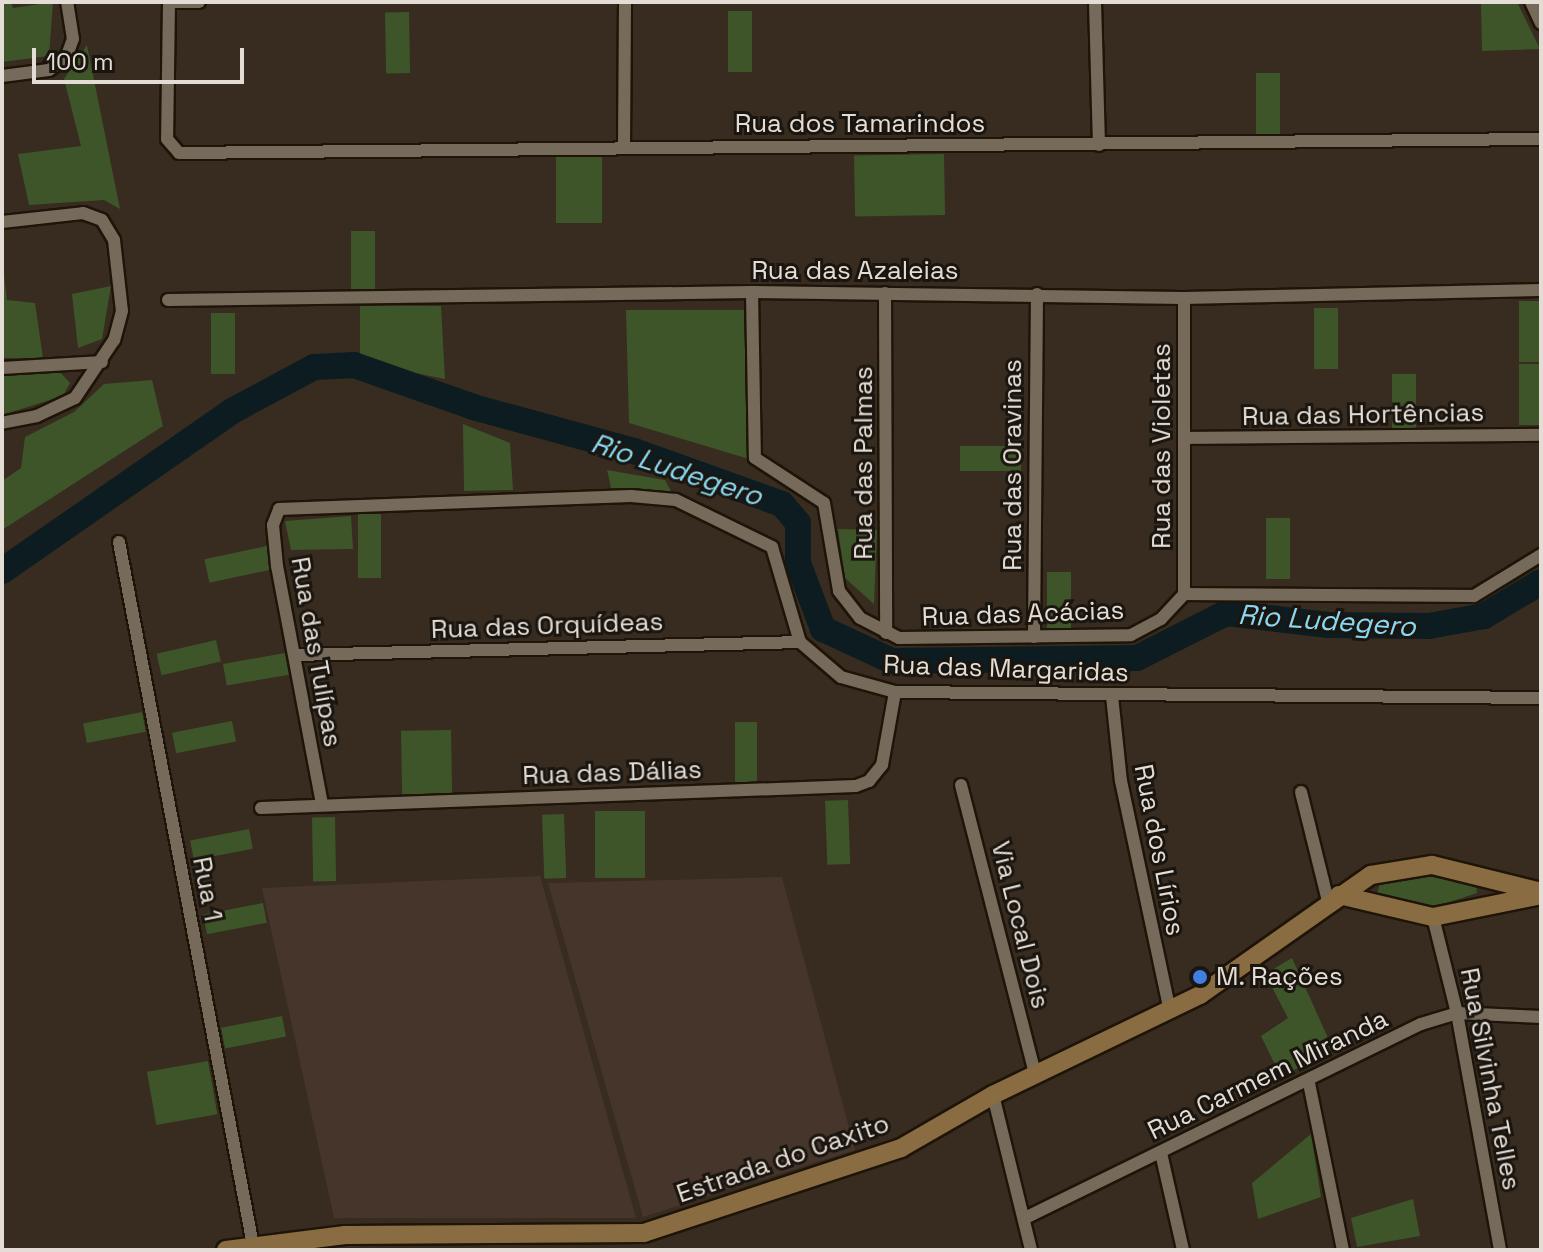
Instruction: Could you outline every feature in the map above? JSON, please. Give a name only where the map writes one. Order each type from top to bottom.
[{"type":"main road","name":"Estrada do Caxito","points":[[226,1250],[345,1235],[644,1233],[863,1164],[901,1148],[993,1095],[1170,1012],[1258,957],[1333,898],[1371,875],[1432,865],[1481,875],[1541,894]]},
{"type":"main road","points":[[1371,875],[1374,905]]},
{"type":"main road","points":[[1481,875],[1481,908]]},
{"type":"main road","name":"Estrada do Caxito","points":[[1333,898],[1433,917],[1541,894]]},
{"type":"street","points":[[2,76],[49,70],[66,58],[73,39],[67,2]]},
{"type":"street","points":[[169,2],[199,2]]},
{"type":"street","name":"Rua dos Tamarindos","points":[[169,2],[167,139],[179,153],[1541,139]]},
{"type":"street","points":[[624,147],[625,2]]},
{"type":"street","points":[[1095,2],[1099,145]]},
{"type":"street","points":[[1531,2],[1541,23]]},
{"type":"street","points":[[2,222],[83,213],[109,229],[122,311],[102,362],[75,398],[37,416],[2,423]]},
{"type":"street","name":"Rua das Azaleias","points":[[168,300],[752,292],[1184,298],[1541,290]]},
{"type":"street","name":"Rua das Acácias","points":[[752,292],[752,452],[759,464],[824,503],[839,591],[860,618],[886,633],[926,640],[1131,635],[1161,619],[1184,594]]},
{"type":"street","name":"Rua das Palmas","points":[[885,293],[886,633]]},
{"type":"street","name":"Rua das Oravinas","points":[[1034,637],[1037,294]]},
{"type":"street","name":"Rua das Violetas","points":[[1184,298],[1184,594]]},
{"type":"street","points":[[2,368],[102,362]]},
{"type":"street","points":[[66,364],[77,376],[75,398]]},
{"type":"street","name":"Rua das Hortências","points":[[1185,438],[1541,435]]},
{"type":"street","name":"Rua das Tulípas","points":[[322,804],[274,537],[279,509],[631,496],[676,500],[772,547],[800,642]]},
{"type":"street","name":"Rua 1","points":[[119,542],[253,1245]]},
{"type":"street","points":[[1184,594],[1474,596],[1541,555]]},
{"type":"street","name":"Rua das Orquídeas","points":[[295,655],[800,642]]},
{"type":"street","name":"Rua das Margaridas","points":[[800,642],[841,677],[895,692],[1541,698]]},
{"type":"street","name":"Rua das Dálias","points":[[261,808],[856,786],[869,781],[882,765],[895,692]]},
{"type":"street","name":"Rua dos Lírios","points":[[1112,696],[1121,781],[1170,1012]]},
{"type":"street","name":"Via Local Dois","points":[[961,785],[1035,1074]]},
{"type":"street","points":[[1301,792],[1333,898]]},
{"type":"street","name":"Rua Silvinha Telles","points":[[1433,917],[1457,1013],[1500,1250]]},
{"type":"street","name":"Rua Carmem Miranda","points":[[1025,1218],[1309,1083],[1421,1024],[1457,1013],[1541,1017]]},
{"type":"street","points":[[1309,1083],[1343,1250]]},
{"type":"street","points":[[993,1095],[1031,1250]]},
{"type":"street","points":[[1161,1153],[1183,1250]]},
{"type":"shaded area","points":[[540,876],[636,1218],[334,1218],[262,888]]},
{"type":"shaded area","points":[[782,877],[855,1150],[643,1217],[548,883]]},
{"type":"green space","points":[[2,2],[11,2],[13,8],[53,2],[49,56],[2,62]]},
{"type":"green space","points":[[1481,2],[1517,2],[1540,49],[1482,51]]},
{"type":"green space","points":[[728,11],[752,11],[752,72],[728,72]]},
{"type":"green space","points":[[385,12],[409,12],[410,73],[386,73]]},
{"type":"green space","points":[[87,45],[120,209],[104,200],[29,205],[18,154],[81,146],[64,79]]},
{"type":"green space","points":[[1256,73],[1280,73],[1280,134],[1256,134]]},
{"type":"green space","points":[[944,154],[945,215],[855,217],[854,156]]},
{"type":"green space","points":[[556,156],[602,156],[602,223],[556,223]]},
{"type":"green space","points":[[351,231],[375,231],[375,292],[351,292]]},
{"type":"green space","points":[[2,256],[7,300],[35,303],[43,358],[2,358]]},
{"type":"green space","points":[[111,286],[102,339],[78,348],[72,294]]},
{"type":"green space","points":[[1519,301],[1541,301],[1541,362],[1519,362]]},
{"type":"green space","points":[[360,306],[441,306],[445,379],[360,362]]},
{"type":"green space","points":[[1314,308],[1338,308],[1338,369],[1314,369]]},
{"type":"green space","points":[[626,310],[746,310],[749,459],[629,423]]},
{"type":"green space","points":[[211,313],[235,313],[235,374],[211,374]]},
{"type":"green space","points":[[1519,364],[1541,364],[1541,425],[1519,425]]},
{"type":"green space","points":[[59,371],[70,383],[63,396],[2,415],[2,376]]},
{"type":"green space","points":[[1392,374],[1416,374],[1416,435],[1392,435]]},
{"type":"green space","points":[[152,380],[163,426],[2,530],[2,481],[21,468],[25,437],[74,412],[104,384]]},
{"type":"green space","points":[[463,424],[510,443],[513,490],[464,491]]},
{"type":"green space","points":[[960,446],[1021,446],[1021,471],[960,471]]},
{"type":"green space","points":[[607,470],[665,480],[671,491],[612,492]]},
{"type":"green space","points":[[358,514],[381,514],[381,578],[358,578]]},
{"type":"green space","points":[[351,516],[353,549],[291,550],[285,521]]},
{"type":"green space","points":[[1266,518],[1290,518],[1290,579],[1266,579]]},
{"type":"green space","points":[[838,529],[877,530],[874,604],[845,578]]},
{"type":"green space","points":[[267,546],[272,569],[209,583],[204,559]]},
{"type":"green space","points":[[1047,572],[1071,572],[1071,629],[1047,629]]},
{"type":"green space","points":[[216,640],[221,661],[162,675],[157,654]]},
{"type":"green space","points":[[285,653],[289,675],[227,686],[223,664]]},
{"type":"green space","points":[[142,712],[146,732],[87,743],[83,723]]},
{"type":"green space","points":[[232,721],[236,742],[176,753],[172,733]]},
{"type":"green space","points":[[735,722],[757,722],[757,786],[735,786]]},
{"type":"green space","points":[[451,730],[452,796],[402,797],[401,731]]},
{"type":"green space","points":[[848,800],[850,864],[827,865],[825,801]]},
{"type":"green space","points":[[595,811],[645,811],[645,878],[595,878]]},
{"type":"green space","points":[[564,814],[566,878],[544,879],[542,815]]},
{"type":"green space","points":[[312,817],[335,817],[336,881],[313,881]]},
{"type":"green space","points":[[249,829],[253,849],[194,860],[190,840]]},
{"type":"green space","points":[[1432,874],[1476,883],[1477,893],[1432,908],[1377,894],[1380,883]]},
{"type":"green space","points":[[263,903],[267,923],[207,934],[203,915]]},
{"type":"green space","points":[[1292,958],[1333,1049],[1281,1077],[1261,1036],[1288,1018],[1265,974]]},
{"type":"green space","points":[[282,1016],[286,1037],[225,1048],[221,1028]]},
{"type":"green space","points":[[208,1061],[217,1114],[156,1125],[147,1072]]},
{"type":"green space","points":[[1311,1134],[1321,1197],[1258,1219],[1252,1183]]},
{"type":"green space","points":[[1413,1199],[1420,1236],[1357,1247],[1351,1218]]},
{"type":"waterway","name":"Rio Ludegero","points":[[2,571],[232,411],[314,367],[354,365],[473,407],[634,451],[782,504],[798,523],[798,563],[823,629],[892,661],[1137,658],[1226,613],[1328,625],[1429,626],[1484,616],[1541,582]]},
{"type":"place","name":"M. Rações","points":[[1200,977]]}]
